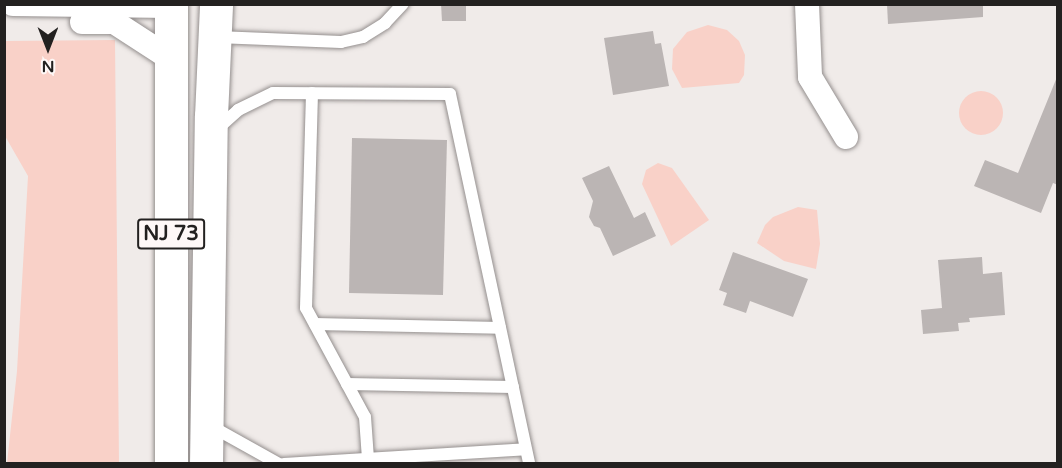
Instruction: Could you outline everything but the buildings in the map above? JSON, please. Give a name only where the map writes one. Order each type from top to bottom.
[{"type":"highway","name":"NJ 73","points":[[206,464],[211,127],[216,4]]},
{"type":"highway","name":"NJ 73","points":[[171,5],[171,464]]},
{"type":"highway","points":[[171,5],[190,21],[194,32],[195,92],[211,127]]},
{"type":"street","points":[[13,4],[171,5]]},
{"type":"street","points":[[807,4],[810,77],[846,137]]},
{"type":"street","points":[[34,5],[62,22],[114,22],[171,59]]},
{"type":"lane","points":[[215,37],[340,42],[363,37],[385,23],[403,4]]},
{"type":"lane","points":[[211,127],[255,100],[273,93],[450,94],[529,464]]},
{"type":"lane","points":[[312,93],[306,308],[365,417],[368,459]]},
{"type":"lane","points":[[315,324],[500,328]]},
{"type":"lane","points":[[347,384],[513,387]]},
{"type":"lane","points":[[207,424],[279,464]]},
{"type":"lane","points":[[284,464],[526,449]]},
{"type":"shaded area","points":[[708,25],[727,30],[739,41],[745,55],[744,75],[739,83],[682,88],[672,69],[673,49],[687,32]]},
{"type":"shaded area","points":[[115,40],[119,463],[7,463],[17,371],[28,176],[5,136],[5,41]]},
{"type":"shaded area","points":[[981,91],[997,97],[1003,113],[997,129],[981,135],[965,129],[959,113],[965,97]]},
{"type":"shaded area","points":[[658,163],[672,168],[709,220],[671,246],[642,184],[646,170]]},
{"type":"shaded area","points":[[798,207],[817,210],[820,244],[816,269],[784,261],[757,243],[765,225],[773,217]]}]
